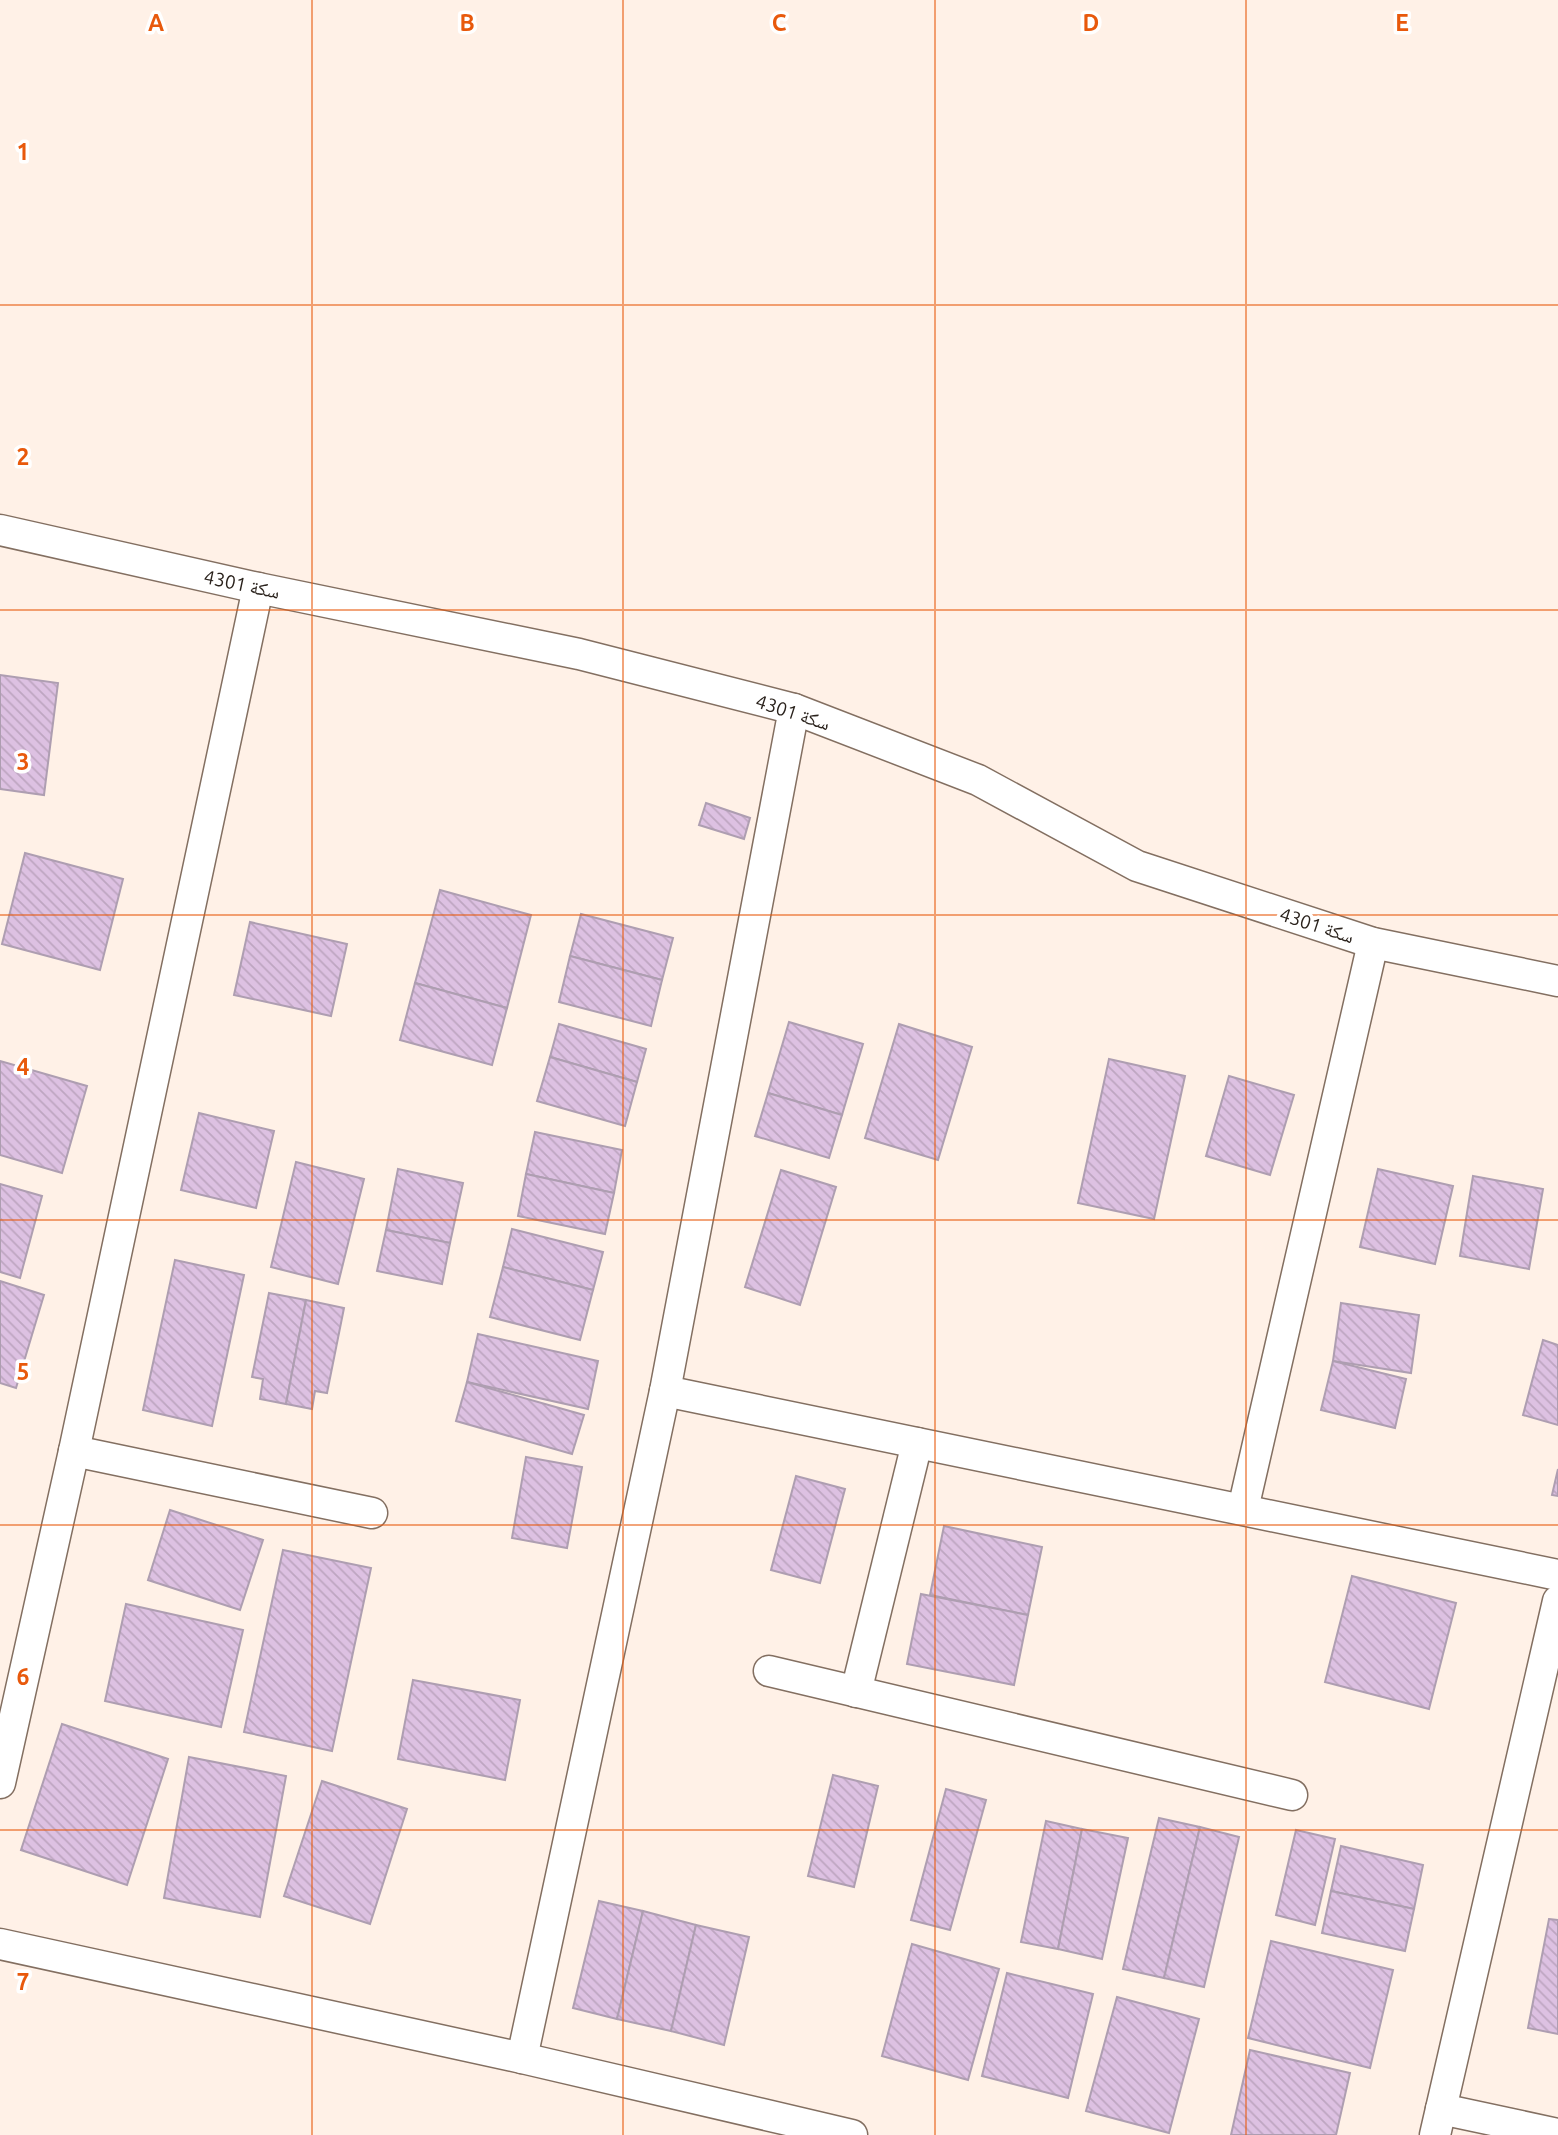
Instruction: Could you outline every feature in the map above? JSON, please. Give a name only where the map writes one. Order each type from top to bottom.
[{"type":"street","name":"سكة 4301","points":[[0,530],[579,654],[794,709],[978,780],[1137,866],[1373,943],[1558,981]]},
{"type":"street","points":[[0,1783],[74,1451],[258,587]]},
{"type":"street","points":[[522,2058],[665,1391],[794,709]]},
{"type":"street","points":[[1243,1509],[1373,943]]},
{"type":"street","points":[[665,1391],[1558,1575]]},
{"type":"street","points":[[856,1692],[916,1443]]},
{"type":"street","points":[[74,1451],[372,1513]]},
{"type":"street","points":[[1558,1601],[1438,2122],[1558,2134]]},
{"type":"street","points":[[769,1671],[1292,1795]]},
{"type":"street","points":[[0,1944],[522,2058],[852,2135]]},
{"type":"building","points":[[0,675],[58,683],[44,795],[0,789]]},
{"type":"building","points":[[706,803],[750,818],[744,839],[699,825]]},
{"type":"building","points":[[25,853],[123,879],[100,970],[2,944]]},
{"type":"building","points":[[440,890],[531,915],[507,1008],[415,983]]},
{"type":"building","points":[[581,914],[673,938],[662,980],[570,956]]},
{"type":"building","points":[[250,922],[347,944],[331,1016],[234,995]]},
{"type":"building","points":[[570,956],[662,980],[651,1026],[559,1002]]},
{"type":"building","points":[[415,983],[507,1008],[492,1065],[400,1040]]},
{"type":"building","points":[[789,1022],[863,1044],[842,1115],[768,1093]]},
{"type":"building","points":[[559,1024],[646,1049],[637,1082],[550,1057]]},
{"type":"building","points":[[899,1024],[972,1047],[938,1160],[865,1138]]},
{"type":"building","points":[[550,1057],[637,1082],[625,1126],[537,1101]]},
{"type":"building","points":[[1109,1059],[1185,1076],[1154,1219],[1078,1203]]},
{"type":"building","points":[[0,1061],[87,1086],[62,1173],[0,1155]]},
{"type":"building","points":[[1229,1076],[1294,1095],[1270,1175],[1206,1156]]},
{"type":"building","points":[[768,1093],[842,1115],[829,1158],[755,1136]]},
{"type":"building","points":[[199,1113],[274,1131],[256,1208],[181,1190]]},
{"type":"building","points":[[535,1132],[622,1150],[614,1193],[526,1174]]},
{"type":"building","points":[[296,1162],[364,1179],[338,1284],[271,1267]]},
{"type":"building","points":[[398,1169],[463,1183],[450,1243],[386,1230]]},
{"type":"building","points":[[1378,1169],[1453,1186],[1435,1264],[1360,1247]]},
{"type":"building","points":[[781,1170],[836,1187],[800,1305],[745,1287]]},
{"type":"building","points":[[526,1174],[614,1193],[605,1234],[518,1216]]},
{"type":"building","points":[[1473,1176],[1543,1189],[1529,1269],[1460,1256]]},
{"type":"building","points":[[0,1184],[42,1196],[20,1278],[0,1272]]},
{"type":"building","points":[[512,1229],[603,1252],[593,1290],[503,1267]]},
{"type":"building","points":[[386,1230],[450,1243],[442,1284],[377,1271]]},
{"type":"building","points":[[175,1260],[244,1275],[212,1426],[143,1410]]},
{"type":"building","points":[[503,1267],[593,1290],[580,1340],[490,1317]]},
{"type":"building","points":[[0,1281],[44,1295],[16,1388],[0,1383]]},
{"type":"building","points":[[269,1293],[306,1300],[286,1404],[260,1399],[263,1379],[252,1377]]},
{"type":"building","points":[[306,1300],[344,1308],[327,1393],[315,1391],[312,1409],[286,1404]]},
{"type":"building","points":[[1341,1303],[1419,1315],[1411,1373],[1333,1361]]},
{"type":"building","points":[[478,1334],[598,1361],[588,1409],[467,1382]]},
{"type":"building","points":[[1543,1340],[1558,1345],[1558,1425],[1523,1415]]},
{"type":"building","points":[[1333,1361],[1406,1379],[1395,1428],[1321,1410]]},
{"type":"building","points":[[467,1382],[584,1415],[572,1454],[456,1421]]},
{"type":"building","points":[[526,1457],[582,1467],[567,1548],[512,1538]]},
{"type":"building","points":[[1558,1469],[1558,1496],[1552,1495]]},
{"type":"building","points":[[796,1476],[845,1489],[820,1583],[771,1570]]},
{"type":"building","points":[[170,1510],[263,1540],[240,1610],[148,1580]]},
{"type":"building","points":[[944,1526],[1042,1547],[1028,1615],[930,1595]]},
{"type":"building","points":[[283,1550],[371,1568],[332,1751],[244,1732]]},
{"type":"building","points":[[1352,1576],[1456,1603],[1429,1709],[1325,1682]]},
{"type":"building","points":[[921,1594],[1028,1615],[1014,1685],[907,1664]]},
{"type":"building","points":[[126,1604],[243,1630],[221,1727],[105,1701]]},
{"type":"building","points":[[413,1680],[520,1700],[505,1780],[398,1759]]},
{"type":"building","points":[[62,1724],[168,1759],[127,1885],[21,1850]]},
{"type":"building","points":[[189,1757],[286,1776],[260,1917],[164,1898]]},
{"type":"building","points":[[833,1775],[878,1786],[854,1887],[808,1876]]},
{"type":"building","points":[[322,1781],[407,1809],[370,1924],[284,1896]]},
{"type":"building","points":[[946,1789],[986,1800],[950,1930],[911,1920]]},
{"type":"building","points":[[1159,1818],[1200,1827],[1164,1978],[1123,1969]]},
{"type":"building","points":[[1046,1821],[1082,1829],[1058,1949],[1021,1942]]},
{"type":"building","points":[[1200,1827],[1239,1837],[1204,1987],[1164,1978]]},
{"type":"building","points":[[1082,1829],[1128,1838],[1102,1959],[1058,1949]]},
{"type":"building","points":[[1296,1830],[1335,1839],[1315,1925],[1276,1915]]},
{"type":"building","points":[[1341,1846],[1423,1865],[1414,1909],[1331,1891]]},
{"type":"building","points":[[1331,1891],[1414,1909],[1405,1951],[1322,1933]]},
{"type":"building","points":[[599,1901],[643,1911],[617,2019],[573,2008]]},
{"type":"building","points":[[643,1911],[696,1925],[671,2031],[617,2019]]},
{"type":"building","points":[[1549,1919],[1558,1920],[1558,2034],[1528,2028]]},
{"type":"building","points":[[696,1925],[749,1937],[724,2045],[671,2031]]},
{"type":"building","points":[[1271,1941],[1393,1970],[1370,2068],[1248,2038]]},
{"type":"building","points":[[912,1944],[999,1969],[968,2080],[882,2056]]},
{"type":"building","points":[[1007,1973],[1093,1994],[1068,2098],[982,2076]]},
{"type":"building","points":[[1117,1997],[1199,2019],[1169,2133],[1086,2111]]},
{"type":"building","points":[[1250,2050],[1350,2073],[1336,2135],[1231,2135]]}]
